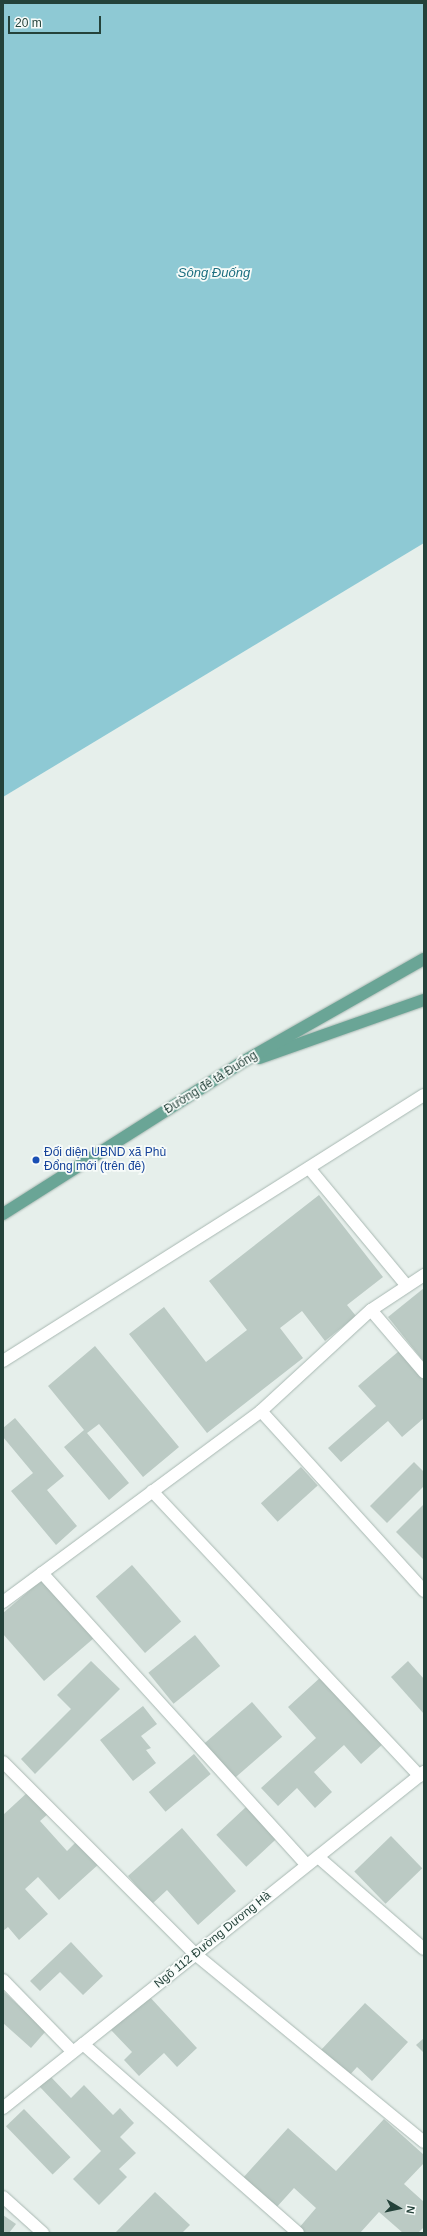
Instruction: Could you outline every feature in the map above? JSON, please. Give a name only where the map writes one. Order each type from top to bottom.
[{"type":"main road","name":"Đường đê tả Đuống","points":[[3,1214],[239,1064],[424,959]]},
{"type":"main road","points":[[239,1064],[310,1042],[424,1000]]},
{"type":"street","points":[[3,1361],[424,1095]]},
{"type":"street","points":[[309,1168],[407,1286]]},
{"type":"street","points":[[3,1602],[261,1411],[371,1310],[424,1276]]},
{"type":"street","points":[[371,1310],[424,1372]]},
{"type":"street","points":[[261,1411],[424,1591]]},
{"type":"street","points":[[152,1491],[422,1774]]},
{"type":"street","points":[[42,1574],[308,1865]]},
{"type":"street","points":[[3,1762],[195,1954],[424,2142]]},
{"type":"street","name":"Ngõ 112 Đường Dương Hà","points":[[3,2108],[422,1774]]},
{"type":"street","points":[[318,1857],[424,1949]]},
{"type":"street","points":[[3,1980],[73,2052]]},
{"type":"street","points":[[83,2044],[298,2233]]},
{"type":"street","points":[[3,2197],[43,2233]]},
{"type":"water","name":"Sông Đuống","points":[[3,3],[424,3],[424,543],[3,797]]},
{"type":"building","points":[[319,1195],[383,1277],[347,1305],[356,1316],[325,1341],[302,1311],[280,1328],[303,1358],[207,1433],[129,1334],[164,1307],[206,1362],[247,1330],[209,1281]]},
{"type":"building","points":[[424,1288],[424,1362],[388,1317]]},
{"type":"building","points":[[95,1346],[179,1447],[143,1477],[99,1424],[87,1433],[129,1483],[109,1500],[64,1447],[84,1430],[48,1386]]},
{"type":"building","points":[[399,1351],[424,1380],[424,1418],[402,1437],[388,1421],[341,1462],[328,1448],[376,1406],[358,1386]]},
{"type":"building","points":[[15,1418],[64,1476],[47,1490],[77,1526],[56,1545],[11,1491],[33,1473],[3,1437],[3,1428]]},
{"type":"building","points":[[414,1462],[424,1472],[424,1486],[387,1523],[370,1506]]},
{"type":"building","points":[[301,1467],[318,1486],[278,1522],[261,1503]]},
{"type":"building","points":[[424,1504],[424,1558],[423,1559],[396,1532]]},
{"type":"building","points":[[132,1565],[181,1622],[145,1653],[96,1596]]},
{"type":"building","points":[[43,1579],[94,1638],[44,1681],[3,1634],[3,1613]]},
{"type":"building","points":[[195,1635],[220,1666],[174,1704],[148,1673]]},
{"type":"building","points":[[91,1661],[120,1689],[35,1774],[21,1759],[71,1709],[57,1695]]},
{"type":"building","points":[[408,1661],[424,1679],[424,1714],[391,1677]]},
{"type":"building","points":[[322,1676],[384,1743],[361,1764],[344,1745],[314,1772],[332,1792],[315,1808],[297,1788],[278,1806],[261,1788],[316,1738],[288,1707]]},
{"type":"building","points":[[252,1702],[282,1737],[234,1779],[204,1744]]},
{"type":"building","points":[[143,1706],[157,1724],[141,1736],[151,1748],[146,1750],[156,1763],[133,1781],[100,1740]]},
{"type":"building","points":[[194,1754],[211,1774],[166,1812],[149,1792]]},
{"type":"building","points":[[29,1791],[49,1813],[40,1821],[67,1851],[79,1839],[100,1863],[59,1900],[38,1877],[25,1889],[48,1914],[19,1940],[8,1927],[3,1931],[3,1815]]},
{"type":"building","points":[[247,1806],[277,1838],[246,1867],[216,1835]]},
{"type":"building","points":[[182,1828],[236,1891],[198,1925],[167,1890],[152,1904],[128,1876]]},
{"type":"building","points":[[391,1836],[422,1868],[386,1904],[354,1871]]},
{"type":"building","points":[[71,1942],[103,1976],[83,1995],[60,1972],[40,1991],[30,1981]]},
{"type":"building","points":[[3,1991],[46,2031],[31,2048],[3,2023]]},
{"type":"building","points":[[148,1995],[197,2048],[177,2067],[164,2053],[139,2076],[124,2060],[132,2052],[111,2030]]},
{"type":"building","points":[[365,2003],[408,2042],[372,2081],[357,2067],[349,2076],[321,2050]]},
{"type":"building","points":[[424,2038],[424,2053],[416,2045]]},
{"type":"building","points":[[50,2076],[71,2098],[84,2085],[113,2115],[120,2108],[134,2123],[120,2137],[136,2153],[119,2169],[127,2177],[99,2205],[73,2179],[101,2151],[39,2086]]},
{"type":"building","points":[[24,2109],[71,2157],[53,2175],[6,2126]]},
{"type":"building","points":[[384,2119],[424,2155],[424,2163],[404,2184],[424,2202],[424,2227],[418,2233],[403,2233],[379,2212],[360,2233],[302,2233],[298,2229],[316,2208],[294,2188],[275,2209],[242,2179],[288,2128],[336,2171]]},
{"type":"building","points":[[155,2192],[190,2225],[182,2233],[115,2233]]},
{"type":"building","points":[[3,2215],[16,2224],[9,2233],[3,2233]]},
{"type":"place","name":"Đối diện UBND xã Phù Đổng mới (trên đê)","points":[[36,1160]]}]
